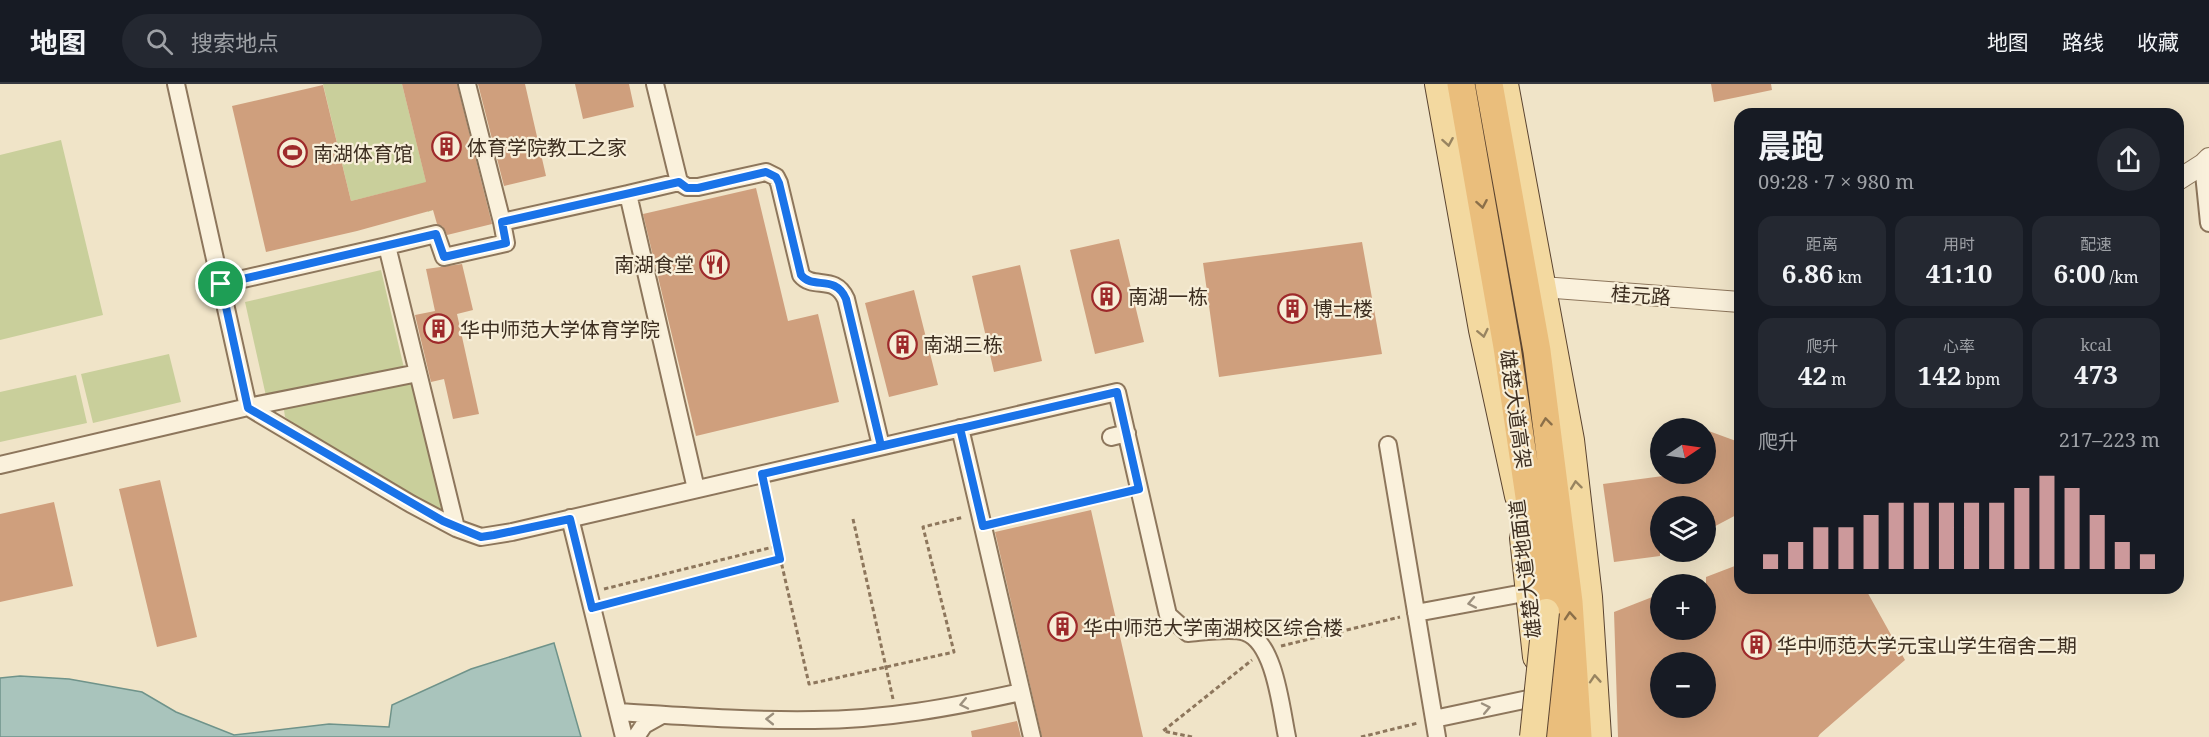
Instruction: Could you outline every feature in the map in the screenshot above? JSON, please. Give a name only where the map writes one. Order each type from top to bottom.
[{"type":"highway","name":"雄楚大道高架","points":[[1461,84],[1507,347],[1553,737]]},
{"type":"highway","name":"雄楚大道高架","points":[[1489,84],[1537,351],[1569,602],[1578,737]]},
{"type":"main road","name":"雄楚大道地面道","points":[[1438,84],[1482,330],[1519,502],[1537,602],[1540,737]]},
{"type":"main road","points":[[1505,84],[1571,440],[1589,597],[1598,737]]},
{"type":"main road","points":[[1533,737],[1537,602]]},
{"type":"street","points":[[176,84],[248,408],[411,504],[456,528],[481,537],[570,519],[1117,392],[1119,435],[1139,489],[1168,615],[1188,633],[1216,630],[1245,632],[1262,644],[1270,664],[1287,737]]},
{"type":"street","points":[[221,284],[436,234],[444,257],[506,243],[467,84]]},
{"type":"street","points":[[655,84],[679,182],[687,188],[698,188],[766,172],[776,177],[801,275],[809,281],[828,282],[840,289],[846,299],[881,446]]},
{"type":"street","points":[[2184,176],[2206,161]]},
{"type":"street","points":[[2206,161],[2209,224]]},
{"type":"street","points":[[502,222],[679,182]]},
{"type":"street","points":[[628,194],[696,489]]},
{"type":"street","points":[[387,246],[456,528]]},
{"type":"street","name":"桂元路","points":[[1542,287],[1734,302]]},
{"type":"street","points":[[0,465],[248,408],[418,373]]},
{"type":"street","points":[[960,428],[1032,737]]},
{"type":"street","points":[[1388,445],[1437,737]]},
{"type":"street","points":[[570,519],[624,737]]},
{"type":"street","points":[[1416,613],[1537,602]]},
{"type":"street","points":[[618,712],[720,718],[816,720],[896,714],[1021,693]]},
{"type":"street","points":[[1434,719],[1538,697]]},
{"type":"street","points":[[636,737],[644,725],[663,715]]},
{"type":"path","points":[[762,474],[809,684],[954,651],[924,527],[981,520],[1139,489]]},
{"type":"path","points":[[853,519],[896,714]]},
{"type":"path","points":[[590,601],[777,546]]},
{"type":"path","points":[[590,601],[780,559]]},
{"type":"path","points":[[1192,737],[1163,731],[1264,650],[1416,613]]},
{"type":"path","points":[[1361,737],[1434,719]]},
{"type":"green space","points":[[323,84],[402,84],[433,210],[428,212],[420,184],[351,201]]},
{"type":"green space","points":[[61,140],[103,315],[0,340],[0,155]]},
{"type":"green space","points":[[381,270],[404,368],[266,396],[245,302]]},
{"type":"green space","points":[[169,354],[181,402],[93,423],[81,374]]},
{"type":"green space","points":[[76,375],[87,423],[0,442],[0,392]]},
{"type":"green space","points":[[407,381],[412,384],[446,506],[444,510],[434,507],[285,417],[284,410],[292,406]]},
{"type":"water","points":[[554,643],[581,737],[0,737],[0,678],[20,676],[69,679],[142,692],[176,712],[234,735],[329,724],[389,727],[392,705],[471,669]]},
{"type":"building","points":[[402,84],[457,84],[492,224],[447,235],[443,227],[437,224],[433,210],[357,231],[266,252],[232,106],[323,85],[351,201],[426,182]]},
{"type":"building","points":[[478,84],[525,84],[546,176],[504,186]]},
{"type":"building","points":[[575,84],[629,84],[634,107],[583,119]]},
{"type":"building","points":[[1711,84],[1771,84],[1772,90],[1714,102]]},
{"type":"building","name":"南湖食堂","points":[[756,188],[788,321],[818,314],[839,402],[696,436],[643,214]]},
{"type":"building","name":"南湖一栋","points":[[1119,239],[1144,342],[1095,354],[1070,250]]},
{"type":"building","name":"博士楼","points":[[1362,242],[1382,354],[1219,377],[1203,263]]},
{"type":"building","name":"华中师范大学体育学院","points":[[462,264],[473,310],[457,314],[479,414],[453,419],[444,379],[431,382],[415,315],[435,311],[426,269]]},
{"type":"building","points":[[1020,265],[1042,361],[994,372],[972,276]]},
{"type":"building","name":"南湖三栋","points":[[914,290],[938,385],[889,397],[865,303]]},
{"type":"building","points":[[1716,434],[1734,440],[1734,516],[1716,526],[1716,496],[1650,496],[1650,557],[1614,562],[1603,484],[1650,478],[1650,484],[1716,484]]},
{"type":"building","points":[[160,480],[197,637],[157,647],[119,489]]},
{"type":"building","points":[[54,502],[73,586],[0,602],[0,514]]},
{"type":"building","name":"华中师范大学南湖校区综合楼","points":[[1091,510],[1143,737],[1042,737],[995,532]]},
{"type":"building","name":"华中师范大学元宝山学生宿舍二期","points":[[1734,566],[1734,594],[1868,594],[1905,660],[1818,737],[1618,737],[1614,612],[1650,598],[1650,640],[1716,640],[1716,574],[1714,574]]},
{"type":"building","points":[[1017,721],[1021,737],[972,737],[971,731]]},
{"type":"place","name":"体育学院教工之家","points":[[446,147]]},
{"type":"place","name":"南湖体育馆","points":[[292,153]]},
{"type":"place","name":"南湖食堂","points":[[715,264]]},
{"type":"place","name":"南湖一栋","points":[[1107,296]]},
{"type":"place","name":"博士楼","points":[[1292,308]]},
{"type":"place","name":"华中师范大学体育学院","points":[[439,329]]},
{"type":"place","name":"南湖三栋","points":[[902,344]]},
{"type":"place","name":"华中师范大学南湖校区综合楼","points":[[1062,627]]},
{"type":"place","name":"华中师范大学元宝山学生宿舍二期","points":[[1756,645]]},
{"type":"route","points":[[221,284],[248,408],[411,504],[466,532],[481,537],[570,519],[592,608],[780,559],[762,474],[960,428],[1117,392],[1139,489],[983,526],[960,428],[881,446],[844,294],[828,282],[809,281],[801,275],[779,183],[776,177],[766,172],[698,188],[687,188],[679,182],[502,222],[506,243],[444,257],[436,234],[221,284]]}]
